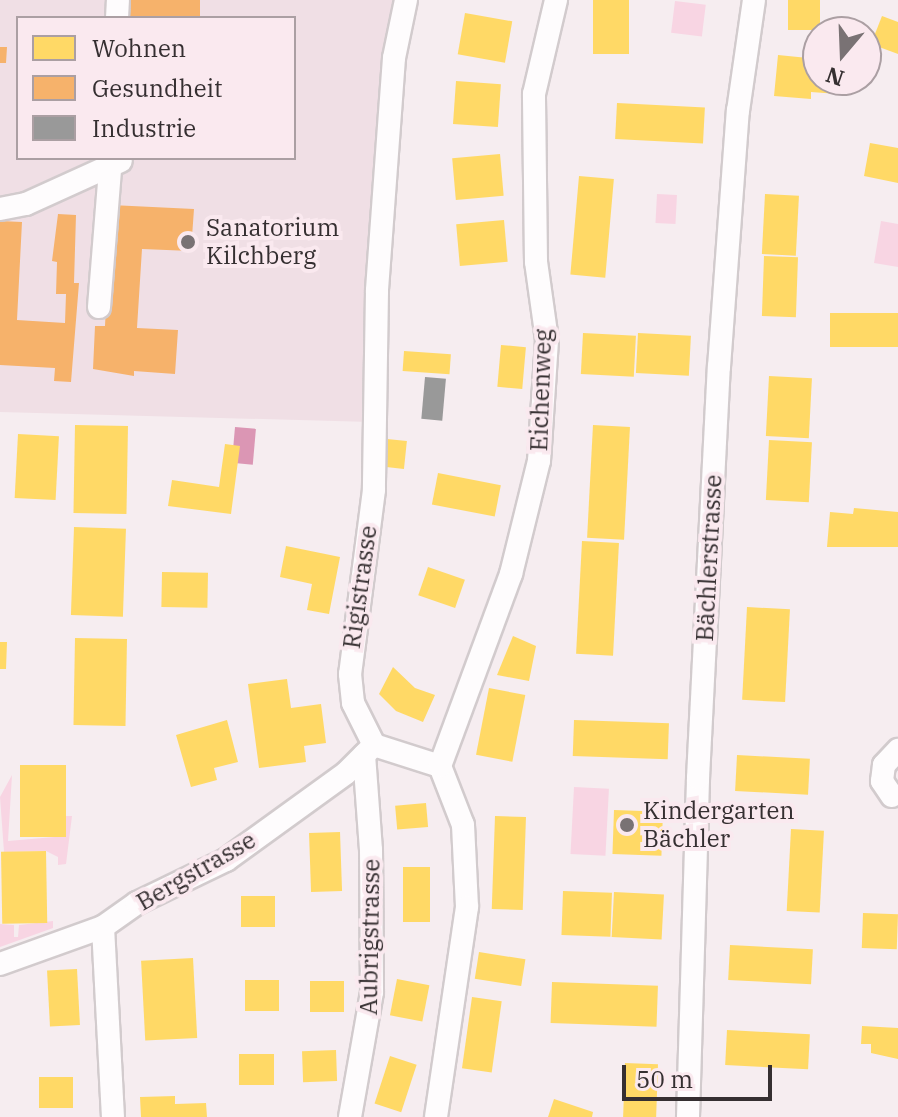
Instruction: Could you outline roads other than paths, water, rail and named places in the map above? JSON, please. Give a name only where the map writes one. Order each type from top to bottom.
[{"type":"street","name":"Rigistrasse","points":[[369,750],[353,703],[351,640],[374,490],[377,291],[394,58],[406,0]]},
{"type":"street","name":"Eichenweg","points":[[440,766],[511,574],[539,461],[547,340],[536,262],[534,94],[556,0]]},
{"type":"street","name":"Bächlerstrasse","points":[[688,1117],[698,778],[718,381],[738,111],[754,0]]},
{"type":"street","points":[[0,209],[26,204],[116,161]]},
{"type":"street","points":[[99,307],[116,161]]},
{"type":"street","points":[[369,750],[440,766],[463,825],[467,907],[436,1117]]},
{"type":"street","name":"Bergstrasse","points":[[0,964],[103,927],[137,903],[226,860],[369,750]]},
{"type":"street","name":"Aubrigstrasse","points":[[350,1117],[372,992],[369,750]]},
{"type":"street","points":[[892,796],[882,781],[884,765],[898,750]]},
{"type":"street","points":[[103,927],[113,1117]]},
{"type":"place","name":"Sanatorium Kilchberg","points":[[188,242]]},
{"type":"place","name":"Kindergarten Bächler","points":[[627,825]]}]
